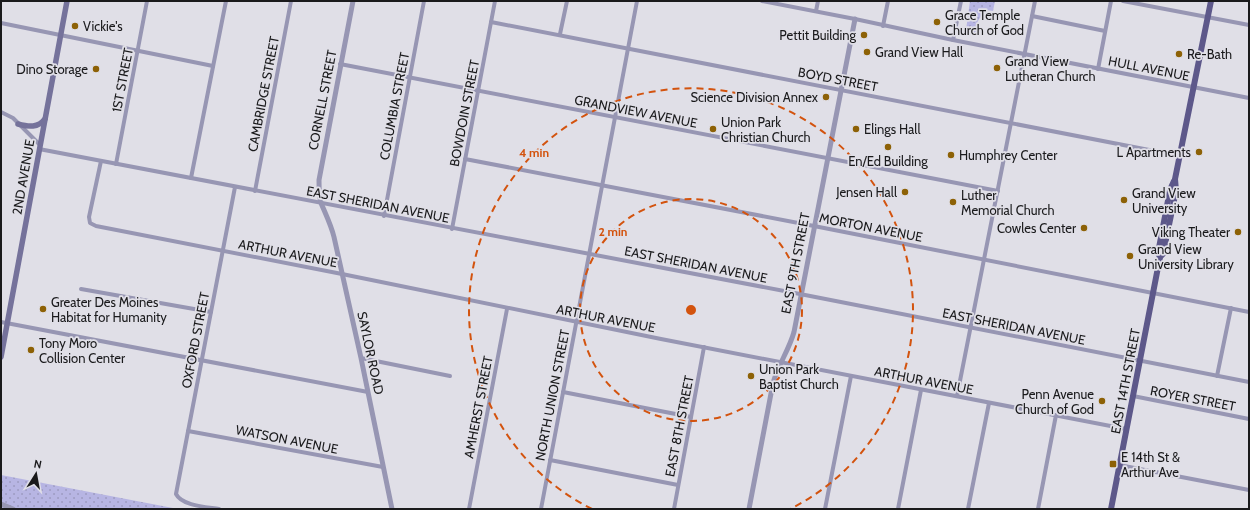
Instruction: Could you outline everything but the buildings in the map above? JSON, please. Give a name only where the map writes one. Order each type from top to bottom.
[{"type":"main road","name":"2ND AVENUE","points":[[1,357],[67,1]]},
{"type":"main road","name":"EAST 14TH STREET","points":[[1110,509],[1160,257],[1163,254],[1176,191],[1175,179],[1210,1]]},
{"type":"main road","points":[[18,124],[35,126],[40,124],[45,118]]},
{"type":"street","name":"1ST STREET","points":[[116,164],[147,1]]},
{"type":"street","points":[[191,178],[226,1]]},
{"type":"street","name":"CAMBRIDGE STREET","points":[[255,191],[291,1]]},
{"type":"street","name":"CORNELL STREET","points":[[322,204],[318,180],[353,1]]},
{"type":"street","name":"COLUMBIA STREET","points":[[384,216],[424,1]]},
{"type":"street","name":"BOWDOIN STREET","points":[[452,229],[495,1]]},
{"type":"street","points":[[560,34],[567,1]]},
{"type":"street","name":"NORTH UNION STREET","points":[[541,509],[637,1]]},
{"type":"street","name":"HULL AVENUE","points":[[762,1],[1249,98]]},
{"type":"street","points":[[816,11],[818,1]]},
{"type":"street","points":[[883,26],[888,1]]},
{"type":"street","points":[[953,40],[961,1]]},
{"type":"street","points":[[957,396],[1035,1]]},
{"type":"street","points":[[1098,69],[1111,1]]},
{"type":"street","points":[[1123,1],[1249,25]]},
{"type":"street","points":[[1032,16],[1105,31]]},
{"type":"street","name":"EAST 9TH STREET","points":[[749,509],[773,383],[780,362],[792,340],[855,19]]},
{"type":"street","name":"BOYD STREET","points":[[491,22],[560,34],[1180,156]]},
{"type":"street","points":[[1,23],[212,66]]},
{"type":"street","name":"GRANDVIEW AVENUE","points":[[340,64],[998,191]]},
{"type":"street","points":[[1,112],[10,116],[40,147]]},
{"type":"street","name":"EAST SHERIDAN AVENUE","points":[[40,147],[116,164],[800,294],[1249,382]]},
{"type":"street","name":"MORTON AVENUE","points":[[465,159],[1153,292],[1249,312]]},
{"type":"street","name":"ARTHUR AVENUE","points":[[101,161],[89,217],[90,223],[96,226],[342,274],[704,348],[1126,429]]},
{"type":"street","name":"OXFORD STREET","points":[[219,509],[181,501],[176,494],[235,187]]},
{"type":"street","name":"SAYLOR ROAD","points":[[322,204],[334,237],[392,509]]},
{"type":"street","points":[[81,288],[211,312]]},
{"type":"street","points":[[1217,376],[1232,308]]},
{"type":"street","name":"AMHERST STREET","points":[[469,509],[508,309]]},
{"type":"street","points":[[1,322],[368,392]]},
{"type":"street","name":"EAST 8TH STREET","points":[[674,509],[704,348]]},
{"type":"street","points":[[361,358],[450,376]]},
{"type":"street","points":[[826,509],[851,376]]},
{"type":"street","points":[[898,509],[921,390]]},
{"type":"street","points":[[563,392],[691,417]]},
{"type":"street","name":"ROYER STREET","points":[[1133,396],[1249,419]]},
{"type":"street","points":[[968,509],[989,403]]},
{"type":"street","points":[[1038,509],[1056,415]]},
{"type":"street","name":"WATSON AVENUE","points":[[188,431],[383,468]]},
{"type":"street","points":[[550,460],[678,485]]},
{"type":"street","points":[[1119,465],[1249,490]]},
{"type":"street","points":[[1,504],[13,509]]},
{"type":"shaded area","points":[[970,1],[995,1],[993,11],[987,10],[985,14],[983,13],[977,23],[977,32],[974,35],[968,34],[966,30]]},
{"type":"shaded area","points":[[1,475],[173,508],[180,509],[1,509]]},
{"type":"place","name":"Grace Temple Church of God","points":[[937,22]]},
{"type":"place","name":"Vickie's","points":[[75,26]]},
{"type":"place","name":"Pettit Building","points":[[864,35]]},
{"type":"place","name":"Grand View Hall","points":[[867,52]]},
{"type":"place","name":"Re-Bath","points":[[1179,54]]},
{"type":"place","name":"Grand View Lutheran Church","points":[[997,68]]},
{"type":"place","name":"Dino Storage","points":[[96,69]]},
{"type":"place","name":"Science Division Annex","points":[[826,97]]},
{"type":"place","name":"Union Park Christian Church","points":[[713,129]]},
{"type":"place","name":"Elings Hall","points":[[856,129]]},
{"type":"place","name":"En/Ed Building","points":[[888,147]]},
{"type":"place","name":"L Apartments","points":[[1199,152]]},
{"type":"place","name":"Humphrey Center","points":[[951,155]]},
{"type":"place","name":"Jensen Hall","points":[[905,192]]},
{"type":"place","name":"Grand View University","points":[[1124,200]]},
{"type":"place","name":"Luther Memorial Church","points":[[953,202]]},
{"type":"place","name":"Cowles Center","points":[[1084,228]]},
{"type":"place","name":"Viking Theater","points":[[1238,232]]},
{"type":"place","name":"Grand View University Library","points":[[1130,256]]},
{"type":"place","name":"Greater Des Moines Habitat for Humanity","points":[[43,309]]},
{"type":"place","name":"Tony Moro Collision Center","points":[[31,350]]},
{"type":"place","name":"Union Park Baptist Church","points":[[751,376]]},
{"type":"place","name":"Penn Avenue Church of God","points":[[1102,401]]},
{"type":"place","name":"E 14th St & Arthur Ave","points":[[1113,464]]}]
